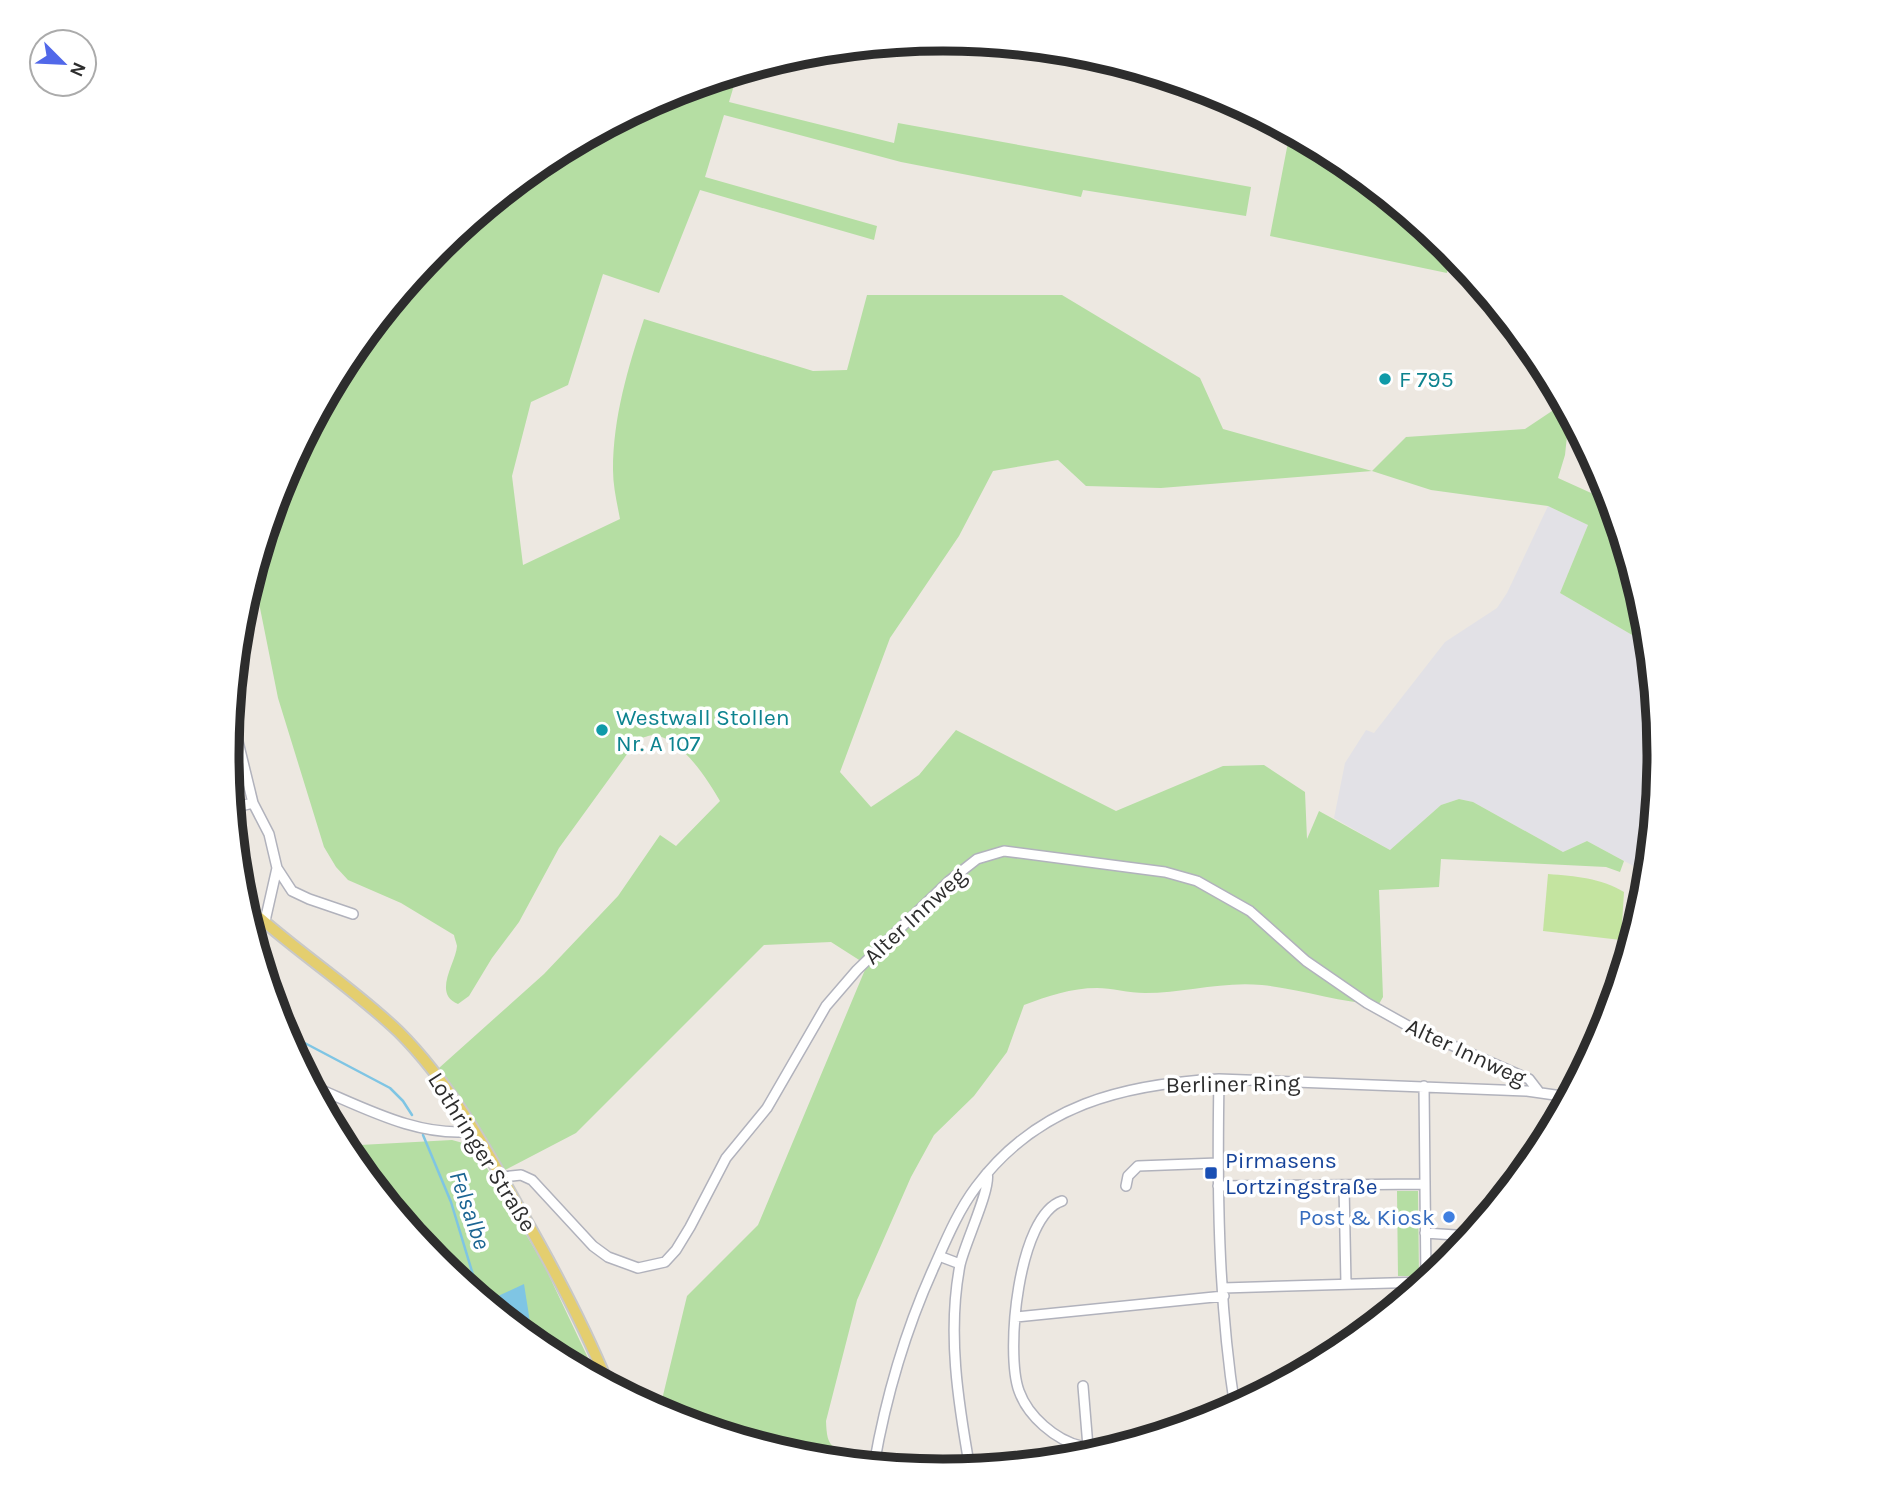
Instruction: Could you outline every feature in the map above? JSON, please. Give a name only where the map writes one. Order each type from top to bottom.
[{"type":"main road","name":"Lothringer Straße","points":[[258,915],[400,1033],[428,1065],[502,1177],[566,1294],[602,1371]]},
{"type":"street","points":[[239,746],[253,803],[269,834],[277,868],[292,891],[309,900],[353,914]]},
{"type":"street","points":[[241,806],[253,803]]},
{"type":"street","name":"Alter Innweg","points":[[502,1177],[521,1175],[531,1180],[593,1246],[608,1257],[638,1268],[665,1262],[690,1227],[726,1158],[768,1108],[826,1006],[857,970],[948,881],[977,859],[1004,850],[1165,872],[1197,881],[1250,911],[1306,961],[1367,1003],[1410,1027],[1528,1079],[1539,1091]]},
{"type":"street","points":[[265,921],[277,868]]},
{"type":"street","points":[[1219,1079],[1218,1186],[1233,1397]]},
{"type":"street","name":"Berliner Ring","points":[[875,1456],[896,1367],[921,1295],[964,1205],[987,1173],[1026,1136],[1080,1104],[1141,1087],[1219,1079],[1539,1091],[1559,1095]]},
{"type":"street","points":[[1424,1086],[1426,1267]]},
{"type":"street","points":[[324,1091],[405,1124],[449,1131],[474,1131]]},
{"type":"street","points":[[1126,1186],[1128,1177],[1138,1166],[1218,1163]]},
{"type":"street","points":[[968,1458],[959,1401],[954,1318],[960,1264],[972,1224],[988,1187],[987,1173]]},
{"type":"street","points":[[1218,1186],[1424,1184]]},
{"type":"street","points":[[1344,1185],[1346,1284]]},
{"type":"street","points":[[1062,1201],[1050,1207],[1044,1214],[1034,1235],[1020,1280],[1015,1377],[1023,1400],[1036,1418],[1078,1446]]},
{"type":"street","points":[[1425,1233],[1457,1235]]},
{"type":"street","points":[[939,1256],[960,1264]]},
{"type":"street","points":[[1016,1317],[1224,1292],[1410,1282]]},
{"type":"street","points":[[1083,1386],[1086,1445]]},
{"type":"shaded area","points":[[1548,506],[1588,525],[1560,593],[1637,638],[1646,709],[1647,755],[1646,801],[1638,868],[1587,841],[1563,852],[1473,802],[1459,799],[1441,805],[1390,850],[1334,818],[1345,763],[1366,730],[1374,733],[1445,642],[1497,608],[1507,593]]},
{"type":"green space","points":[[735,83],[729,102],[894,143],[898,123],[1251,187],[1246,216],[1083,190],[1081,197],[901,162],[724,115],[705,177],[877,226],[874,240],[700,190],[659,293],[603,274],[568,385],[531,402],[512,476],[523,565],[620,519],[613,476],[616,431],[627,374],[644,319],[813,371],[847,370],[867,295],[1062,295],[1200,378],[1223,429],[1372,471],[1161,488],[1086,486],[1058,460],[993,471],[959,536],[890,638],[840,772],[871,807],[919,775],[956,730],[1116,811],[1223,766],[1264,765],[1305,792],[1307,839],[1319,811],[1390,850],[1441,805],[1459,799],[1473,802],[1563,852],[1587,841],[1624,861],[1620,872],[1606,867],[1441,859],[1439,887],[1379,890],[1383,997],[1379,1004],[1247,984],[1145,993],[1087,988],[1060,993],[1024,1005],[1007,1052],[974,1096],[934,1135],[911,1177],[857,1300],[826,1421],[832,1446],[855,1453],[851,1453],[761,1435],[662,1401],[687,1296],[758,1225],[867,965],[831,942],[764,945],[576,1133],[505,1170],[439,1068],[544,974],[618,896],[660,835],[676,846],[720,801],[693,761],[674,744],[654,735],[638,739],[559,848],[519,922],[492,958],[469,996],[458,1004],[450,999],[446,986],[456,953],[454,935],[401,903],[348,880],[324,847],[278,698],[258,596],[263,573],[292,485],[311,444],[357,364],[384,326],[445,257],[514,196],[552,169],[632,123],[673,104]]},
{"type":"green space","points":[[1288,141],[1372,196],[1441,257],[1448,265],[1447,273],[1270,236]]},
{"type":"green space","points":[[1556,408],[1568,430],[1565,455],[1558,478],[1598,496],[1623,573],[1637,638],[1560,593],[1588,525],[1548,506],[1431,490],[1372,471],[1406,437],[1525,429]]},
{"type":"green space","points":[[1548,874],[1597,881],[1624,892],[1621,940],[1543,931]]},
{"type":"green space","points":[[452,1140],[474,1146],[544,1265],[591,1365],[514,1314],[445,1253],[384,1184],[355,1143]]},
{"type":"green space","points":[[1397,1191],[1418,1191],[1419,1273],[1416,1276],[1398,1276]]},
{"type":"water","points":[[524,1284],[531,1326],[514,1314],[495,1298]]},
{"type":"waterway","name":"Felsalbe","points":[[299,1040],[390,1088],[412,1115]]},
{"type":"waterway","name":"Felsalbe","points":[[423,1135],[451,1202],[475,1280]]},
{"type":"place","name":"F 795","points":[[1385,379]]},
{"type":"place","name":"Westwall Stollen Nr. A 107","points":[[602,730]]},
{"type":"place","name":"Pirmasens Lortzingstraße","points":[[1211,1173]]},
{"type":"place","name":"Post & Kiosk","points":[[1449,1217]]}]
